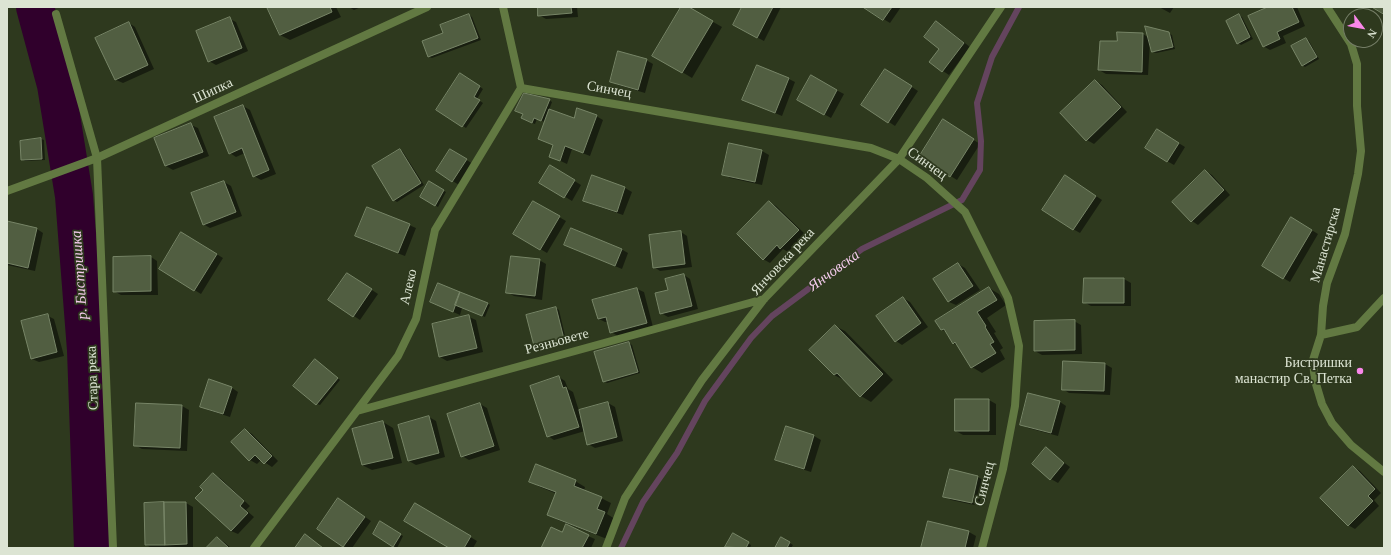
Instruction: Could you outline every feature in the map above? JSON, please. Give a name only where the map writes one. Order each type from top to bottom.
[{"type":"street","name":"Шипка","points":[[7,191],[97,158],[427,7]]},
{"type":"street","points":[[503,7],[521,88]]},
{"type":"street","name":"Янчовска река","points":[[606,548],[625,498],[702,380],[764,299],[899,159],[1001,7]]},
{"type":"street","name":"Манастирска","points":[[1327,7],[1351,44],[1357,64],[1357,106],[1360,151],[1358,174],[1345,234],[1327,283],[1323,306],[1321,335],[1313,360],[1316,384],[1322,404],[1332,423],[1351,445],[1384,472]]},
{"type":"street","name":"Стара река","points":[[56,14],[97,158],[113,548]]},
{"type":"street","name":"Синчец","points":[[521,88],[871,148],[899,159],[927,178],[965,212],[1008,298],[1019,346],[1015,406],[1003,469],[982,548]]},
{"type":"street","name":"Алеко","points":[[254,548],[398,356],[416,319],[435,230],[521,88]]},
{"type":"street","points":[[1321,335],[1357,327],[1384,298]]},
{"type":"street","name":"Резньовете","points":[[356,411],[764,299]]},
{"type":"building","points":[[267,7],[330,7],[332,12],[280,35]]},
{"type":"building","points":[[538,7],[571,7],[572,13],[538,16]]},
{"type":"building","points":[[681,7],[689,7],[713,21],[682,73],[652,56]]},
{"type":"building","points":[[742,7],[773,7],[757,38],[733,25]]},
{"type":"building","points":[[863,7],[892,7],[883,20]]},
{"type":"building","points":[[1268,7],[1292,7],[1299,22],[1277,32],[1280,39],[1263,47],[1248,16]]},
{"type":"building","points":[[1372,7],[1384,7],[1384,14],[1383,8]]},
{"type":"building","points":[[469,14],[478,38],[428,57],[422,41],[443,33],[440,25]]},
{"type":"building","points":[[1239,14],[1250,37],[1237,44],[1226,21]]},
{"type":"building","points":[[230,17],[242,48],[208,62],[196,31]]},
{"type":"building","points":[[936,21],[964,43],[942,72],[929,62],[939,49],[924,37]]},
{"type":"building","points":[[129,22],[148,65],[115,80],[95,38]]},
{"type":"building","points":[[1145,26],[1169,32],[1173,47],[1152,52]]},
{"type":"building","points":[[1117,32],[1143,33],[1142,72],[1098,70],[1100,41],[1117,41]]},
{"type":"building","points":[[1306,38],[1317,57],[1302,66],[1291,46]]},
{"type":"building","points":[[618,51],[647,59],[638,90],[610,82]]},
{"type":"building","points":[[757,65],[789,78],[775,113],[742,100]]},
{"type":"building","points":[[885,69],[912,86],[888,123],[861,105]]},
{"type":"building","points":[[460,73],[480,86],[474,97],[480,100],[462,127],[436,110]]},
{"type":"building","points":[[811,75],[837,90],[824,115],[797,100]]},
{"type":"building","points":[[1095,80],[1121,107],[1086,141],[1060,113]]},
{"type":"building","points":[[524,93],[550,99],[541,121],[534,118],[532,123],[521,118],[523,114],[515,111]]},
{"type":"building","points":[[243,105],[269,170],[253,177],[242,148],[229,154],[214,117]]},
{"type":"building","points":[[577,108],[597,115],[583,153],[565,146],[560,161],[549,157],[553,145],[538,139],[549,109],[574,118]]},
{"type":"building","points":[[943,119],[974,139],[950,177],[919,157]]},
{"type":"building","points":[[191,123],[203,152],[165,166],[154,138]]},
{"type":"building","points":[[1157,129],[1179,143],[1167,162],[1145,148]]},
{"type":"building","points":[[41,138],[42,159],[21,160],[20,141]]},
{"type":"building","points":[[729,143],[762,150],[755,182],[722,175]]},
{"type":"building","points":[[400,149],[421,183],[393,201],[372,166]]},
{"type":"building","points":[[450,149],[467,159],[452,182],[436,171]]},
{"type":"building","points":[[550,165],[575,180],[564,198],[539,183]]},
{"type":"building","points":[[1205,170],[1224,190],[1191,222],[1172,202]]},
{"type":"building","points":[[592,175],[625,187],[617,212],[583,201]]},
{"type":"building","points":[[1065,175],[1096,196],[1073,230],[1042,210]]},
{"type":"building","points":[[224,181],[236,212],[203,225],[191,193]]},
{"type":"building","points":[[429,181],[444,190],[435,206],[420,197]]},
{"type":"building","points":[[533,201],[560,216],[540,250],[513,234]]},
{"type":"building","points":[[769,201],[799,230],[780,249],[777,245],[763,260],[737,234]]},
{"type":"building","points":[[367,207],[410,224],[398,253],[355,236]]},
{"type":"building","points":[[1291,217],[1312,230],[1283,279],[1262,266]]},
{"type":"building","points":[[7,221],[37,228],[28,268],[7,263]]},
{"type":"building","points":[[571,228],[622,249],[615,266],[564,245]]},
{"type":"building","points":[[681,231],[685,264],[653,268],[649,235]]},
{"type":"building","points":[[181,232],[217,254],[194,291],[159,269]]},
{"type":"building","points":[[151,256],[151,291],[113,292],[113,257]]},
{"type":"building","points":[[511,256],[540,259],[535,296],[506,293]]},
{"type":"building","points":[[958,263],[973,286],[948,302],[933,279]]},
{"type":"building","points":[[347,273],[372,289],[353,317],[328,300]]},
{"type":"building","points":[[684,274],[692,306],[660,314],[655,293],[668,290],[665,279]]},
{"type":"building","points":[[1084,278],[1124,278],[1124,303],[1083,303]]},
{"type":"building","points":[[438,283],[460,292],[453,312],[430,302]]},
{"type":"building","points":[[989,287],[997,300],[977,312],[994,342],[990,344],[996,353],[971,368],[955,342],[953,344],[944,329],[941,330],[935,321]]},
{"type":"building","points":[[637,288],[647,323],[610,333],[606,317],[598,319],[592,300]]},
{"type":"building","points":[[460,292],[488,303],[482,316],[455,305]]},
{"type":"building","points":[[903,297],[921,323],[895,342],[876,316]]},
{"type":"building","points":[[556,307],[564,339],[534,346],[526,315]]},
{"type":"building","points":[[48,314],[57,352],[31,359],[21,321]]},
{"type":"building","points":[[469,315],[477,348],[439,357],[432,324]]},
{"type":"building","points":[[1075,320],[1075,350],[1034,351],[1034,321]]},
{"type":"building","points":[[835,325],[883,374],[860,397],[837,373],[834,375],[809,350]]},
{"type":"building","points":[[629,342],[638,372],[603,382],[594,352]]},
{"type":"building","points":[[315,359],[338,378],[316,405],[293,386]]},
{"type":"building","points":[[1063,361],[1105,363],[1104,391],[1062,390]]},
{"type":"building","points":[[559,376],[563,388],[566,387],[579,427],[547,437],[530,386]]},
{"type":"building","points":[[209,379],[232,387],[223,414],[200,407]]},
{"type":"building","points":[[1028,393],[1060,401],[1051,433],[1020,425]]},
{"type":"building","points":[[955,399],[989,399],[989,431],[955,431]]},
{"type":"building","points":[[608,402],[617,437],[587,445],[579,410]]},
{"type":"building","points":[[136,403],[182,405],[180,448],[134,446]]},
{"type":"building","points":[[480,403],[494,446],[461,457],[447,414]]},
{"type":"building","points":[[429,416],[439,453],[408,461],[398,425]]},
{"type":"building","points":[[383,421],[393,458],[362,465],[352,429]]},
{"type":"building","points":[[786,426],[814,435],[804,469],[775,460]]},
{"type":"building","points":[[245,429],[272,456],[264,464],[255,455],[249,461],[231,442]]},
{"type":"building","points":[[1046,447],[1064,463],[1050,480],[1032,464]]},
{"type":"building","points":[[536,464],[576,480],[574,486],[602,497],[597,509],[605,512],[596,534],[547,515],[556,492],[529,482]]},
{"type":"building","points":[[1353,466],[1375,489],[1368,496],[1373,501],[1348,526],[1320,498]]},
{"type":"building","points":[[950,469],[978,476],[972,503],[943,497]]},
{"type":"building","points":[[213,473],[244,501],[240,506],[248,513],[231,531],[195,498],[203,490],[200,487]]},
{"type":"building","points":[[338,498],[365,517],[343,547],[317,529]]},
{"type":"building","points":[[164,502],[186,502],[187,544],[165,545]]},
{"type":"building","points":[[164,502],[165,545],[145,545],[144,503]]},
{"type":"building","points":[[415,503],[471,536],[464,548],[449,548],[404,521]]},
{"type":"building","points":[[380,521],[401,534],[393,547],[373,534]]},
{"type":"building","points":[[928,521],[969,531],[965,548],[921,548]]},
{"type":"building","points":[[566,524],[589,535],[582,548],[541,548],[551,527],[562,532]]},
{"type":"building","points":[[733,533],[749,542],[746,548],[725,547]]},
{"type":"building","points":[[305,534],[323,548],[295,548]]},
{"type":"building","points":[[217,537],[229,548],[206,548]]},
{"type":"building","points":[[781,537],[790,542],[787,548],[775,548]]},
{"type":"waterway","name":"р. Бистришка","points":[[35,7],[56,85],[74,196],[86,350],[93,548]]},
{"type":"waterway","name":"Янчовска","points":[[621,548],[643,502],[677,453],[705,401],[751,338],[772,316],[862,249],[962,200],[980,170],[981,141],[977,103],[992,57],[1019,7]]},
{"type":"place","name":"Бистришки манастир Св. Петка","points":[[1360,371]]}]
